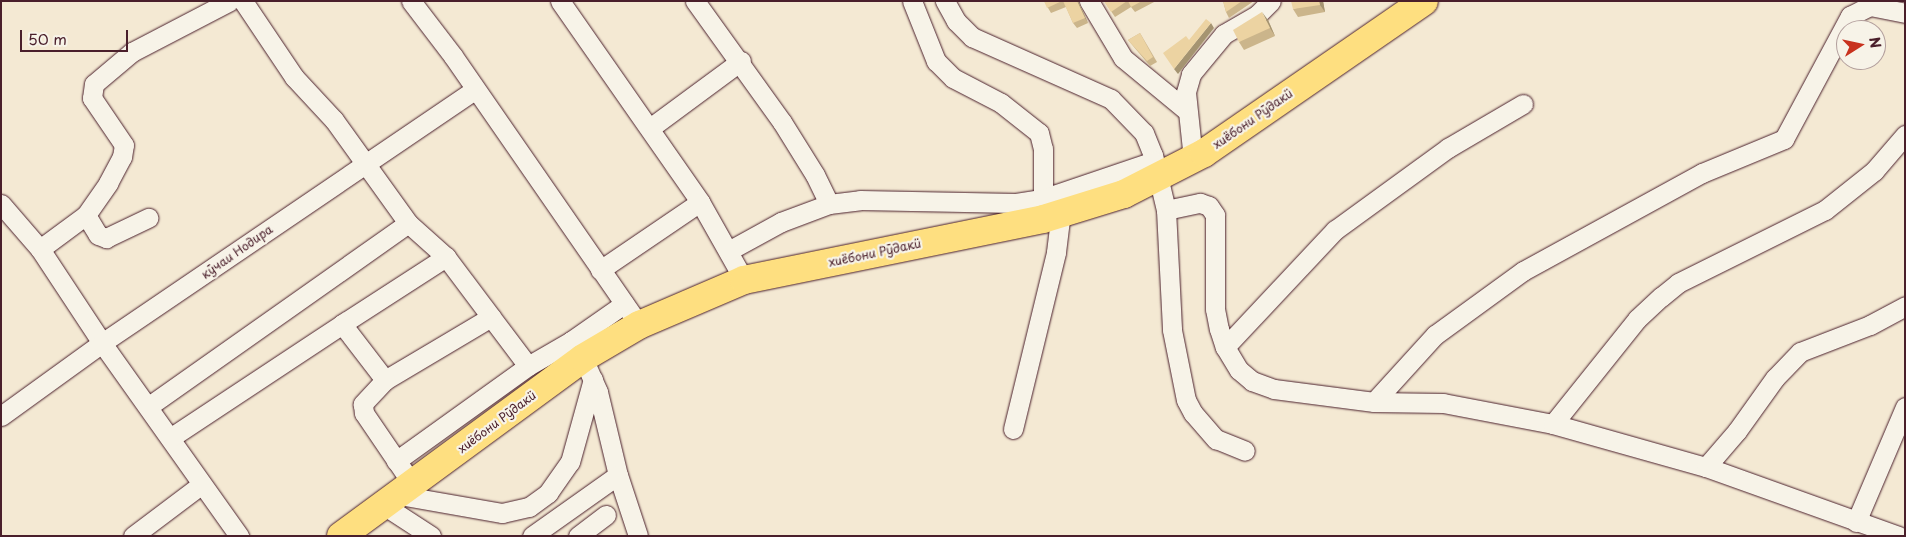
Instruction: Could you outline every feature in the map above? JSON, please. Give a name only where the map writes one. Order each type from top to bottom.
[{"type":"highway","name":"хиёбони Рӯдакӣ","points":[[341,536],[582,359],[631,315],[744,280],[1124,194],[1156,169],[1193,160],[1424,1]]},
{"type":"street","points":[[40,249],[86,215],[108,183],[124,145],[92,98],[94,84],[132,52],[230,1]]},
{"type":"street","points":[[243,1],[294,77],[322,105],[408,223],[446,257],[528,366]]},
{"type":"street","points":[[411,1],[453,56],[474,90],[631,315]]},
{"type":"street","points":[[560,1],[700,202],[730,250],[744,280]]},
{"type":"street","points":[[695,1],[742,61],[810,167],[828,204]]},
{"type":"street","points":[[912,1],[936,61],[953,78],[1001,103],[1039,133],[1043,149],[1049,210],[1056,252],[1013,430]]},
{"type":"street","points":[[945,1],[956,21],[972,37],[1111,99],[1144,132],[1156,169],[1166,210],[1172,330],[1186,400],[1193,413],[1216,439],[1245,451]]},
{"type":"street","points":[[1089,1],[1123,58],[1186,110]]},
{"type":"street","points":[[1193,160],[1186,110],[1186,92],[1191,74],[1224,34],[1258,14],[1271,1]]},
{"type":"street","points":[[1374,402],[1435,335],[1523,271],[1702,173],[1784,139],[1850,16],[1870,6],[1905,13]]},
{"type":"street","points":[[650,128],[742,61]]},
{"type":"street","name":"кӯчаи Нодира","points":[[1,416],[102,343],[474,90]]},
{"type":"street","points":[[1225,347],[1335,230],[1448,148],[1523,104]]},
{"type":"street","points":[[1553,424],[1637,319],[1678,282],[1825,210],[1874,171],[1905,135]]},
{"type":"street","points":[[730,250],[781,222],[828,204],[860,200],[1016,203],[1049,210]]},
{"type":"street","points":[[600,270],[700,202]]},
{"type":"street","points":[[1166,210],[1200,203],[1209,206],[1215,215],[1216,309],[1225,347],[1240,370],[1252,381],[1274,389],[1374,402],[1443,403],[1553,424],[1706,467],[1899,536]]},
{"type":"street","points":[[1,204],[40,249],[102,343],[149,406],[239,536]]},
{"type":"street","points":[[86,215],[98,235],[106,238],[148,218]]},
{"type":"street","points":[[149,406],[408,223]]},
{"type":"street","points":[[170,438],[446,257]]},
{"type":"street","points":[[1706,467],[1737,431],[1775,378],[1800,352],[1870,325],[1905,306]]},
{"type":"street","points":[[431,536],[399,495],[396,461],[363,408],[385,380],[491,316]]},
{"type":"street","points":[[342,324],[385,380]]},
{"type":"street","points":[[396,461],[528,366],[582,359]]},
{"type":"street","points":[[582,359],[638,536]]},
{"type":"street","points":[[399,495],[502,513],[529,507],[548,494],[570,462],[582,359]]},
{"type":"street","points":[[1856,522],[1905,408]]},
{"type":"street","points":[[532,536],[618,475]]},
{"type":"street","points":[[133,536],[202,484]]},
{"type":"street","points":[[578,536],[606,515]]},
{"type":"building","points":[[1044,1],[1062,1],[1047,8]]},
{"type":"building","points":[[1063,1],[1077,1],[1085,18],[1073,23]]},
{"type":"building","points":[[1104,1],[1127,1],[1111,12]]},
{"type":"building","points":[[1128,1],[1142,1],[1131,7]]},
{"type":"building","points":[[1223,1],[1242,1],[1226,12]]},
{"type":"building","points":[[1291,1],[1319,1],[1320,5],[1293,9]]},
{"type":"building","points":[[1262,12],[1270,28],[1239,42],[1233,30]]},
{"type":"building","points":[[1206,19],[1211,23],[1174,69],[1163,53],[1186,36],[1189,40]]},
{"type":"building","points":[[1140,33],[1153,57],[1147,61],[1128,40]]}]
